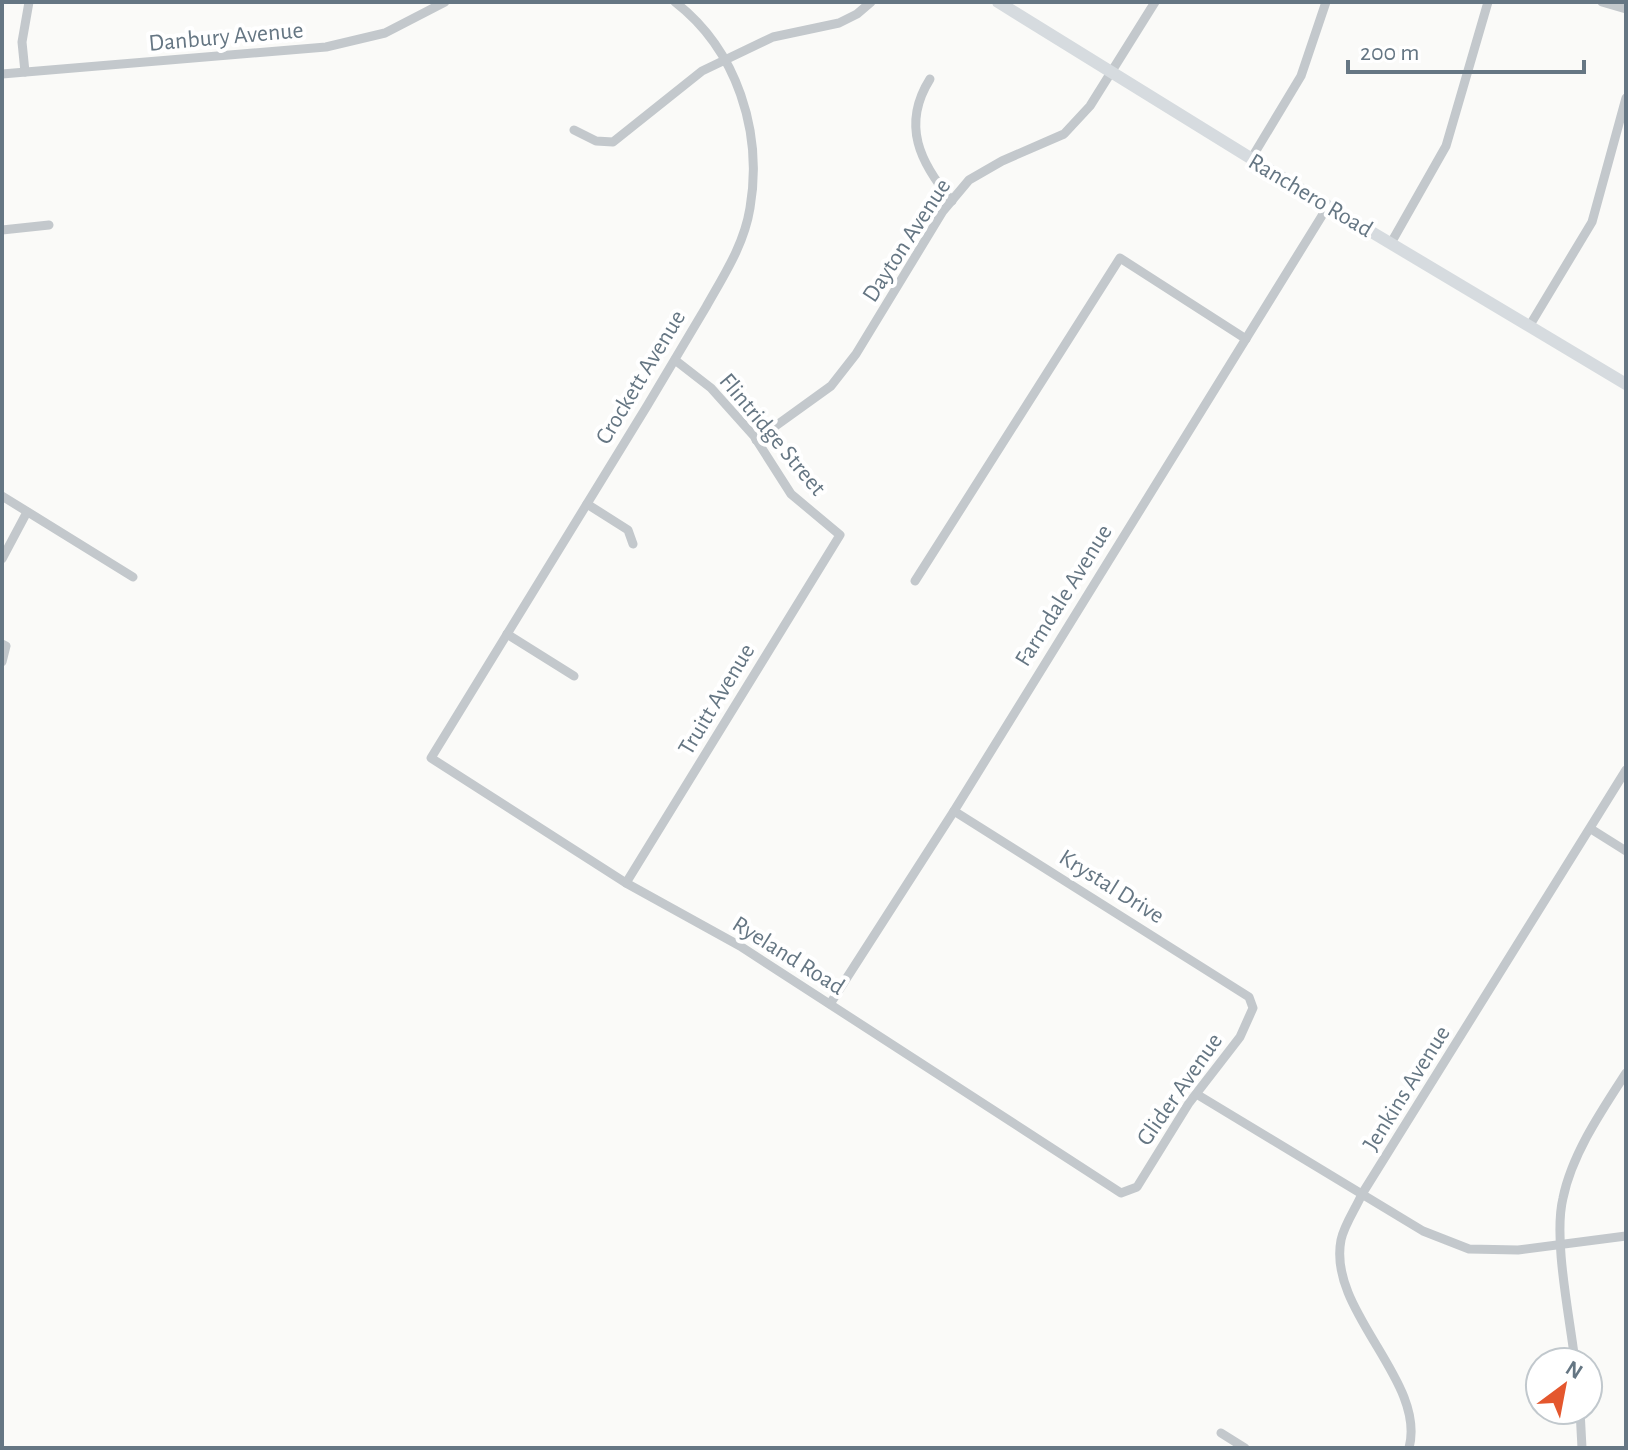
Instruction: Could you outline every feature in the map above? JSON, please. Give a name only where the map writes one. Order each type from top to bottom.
[{"type":"main road","name":"Ranchero Road","points":[[998,2],[1328,206],[1626,384]]},
{"type":"street","points":[[25,72],[22,42],[29,2]]},
{"type":"street","name":"Danbury Avenue","points":[[2,74],[326,47],[385,33],[445,2]]},
{"type":"street","name":"Crockett Avenue","points":[[431,758],[675,360],[739,249],[750,208],[754,159],[747,109],[726,60],[697,22],[675,2]]},
{"type":"street","points":[[574,130],[596,141],[613,142],[691,79],[726,60],[773,37],[839,23],[871,2]]},
{"type":"street","name":"Dayton Avenue","points":[[756,440],[831,386],[856,354],[952,201],[969,180],[1064,134],[1090,106],[1155,2]]},
{"type":"street","points":[[1251,159],[1301,76],[1326,2]]},
{"type":"street","points":[[1391,243],[1446,146],[1488,2]]},
{"type":"street","points":[[1602,2],[1626,9]]},
{"type":"street","points":[[930,79],[919,96],[915,122],[920,151],[932,177],[952,201]]},
{"type":"street","points":[[1530,325],[1592,222],[1626,98]]},
{"type":"street","name":"Farmdale Avenue","points":[[830,1004],[954,811],[1328,206]]},
{"type":"street","points":[[2,230],[49,225]]},
{"type":"street","points":[[915,581],[1120,258],[1246,339]]},
{"type":"street","name":"Flintridge Street","points":[[675,360],[711,388],[756,440],[791,494],[840,535]]},
{"type":"street","points":[[2,496],[133,577]]},
{"type":"street","points":[[587,504],[628,530],[633,544]]},
{"type":"street","points":[[2,559],[27,512]]},
{"type":"street","name":"Truitt Avenue","points":[[626,883],[840,535]]},
{"type":"street","points":[[507,634],[574,676]]},
{"type":"street","points":[[2,662],[4,645]]},
{"type":"street","name":"Ryeland Road","points":[[431,758],[626,883],[740,946],[1121,1193]]},
{"type":"street","name":"Jenkins Avenue","points":[[1409,1448],[1412,1422],[1399,1384],[1362,1322],[1343,1275],[1341,1240],[1362,1194],[1626,770]]},
{"type":"street","name":"Krystal Drive","points":[[954,811],[1249,997]]},
{"type":"street","points":[[1591,829],[1626,851]]},
{"type":"street","name":"Glider Avenue","points":[[1121,1193],[1137,1187],[1189,1103],[1240,1037],[1253,1008],[1249,997]]},
{"type":"street","points":[[1573,1346],[1561,1244],[1562,1198],[1587,1134],[1626,1073]]},
{"type":"street","points":[[1198,1095],[1423,1231],[1469,1249],[1518,1250],[1626,1236]]},
{"type":"street","points":[[1581,1426],[1582,1448]]},
{"type":"street","points":[[1221,1433],[1245,1448]]}]
